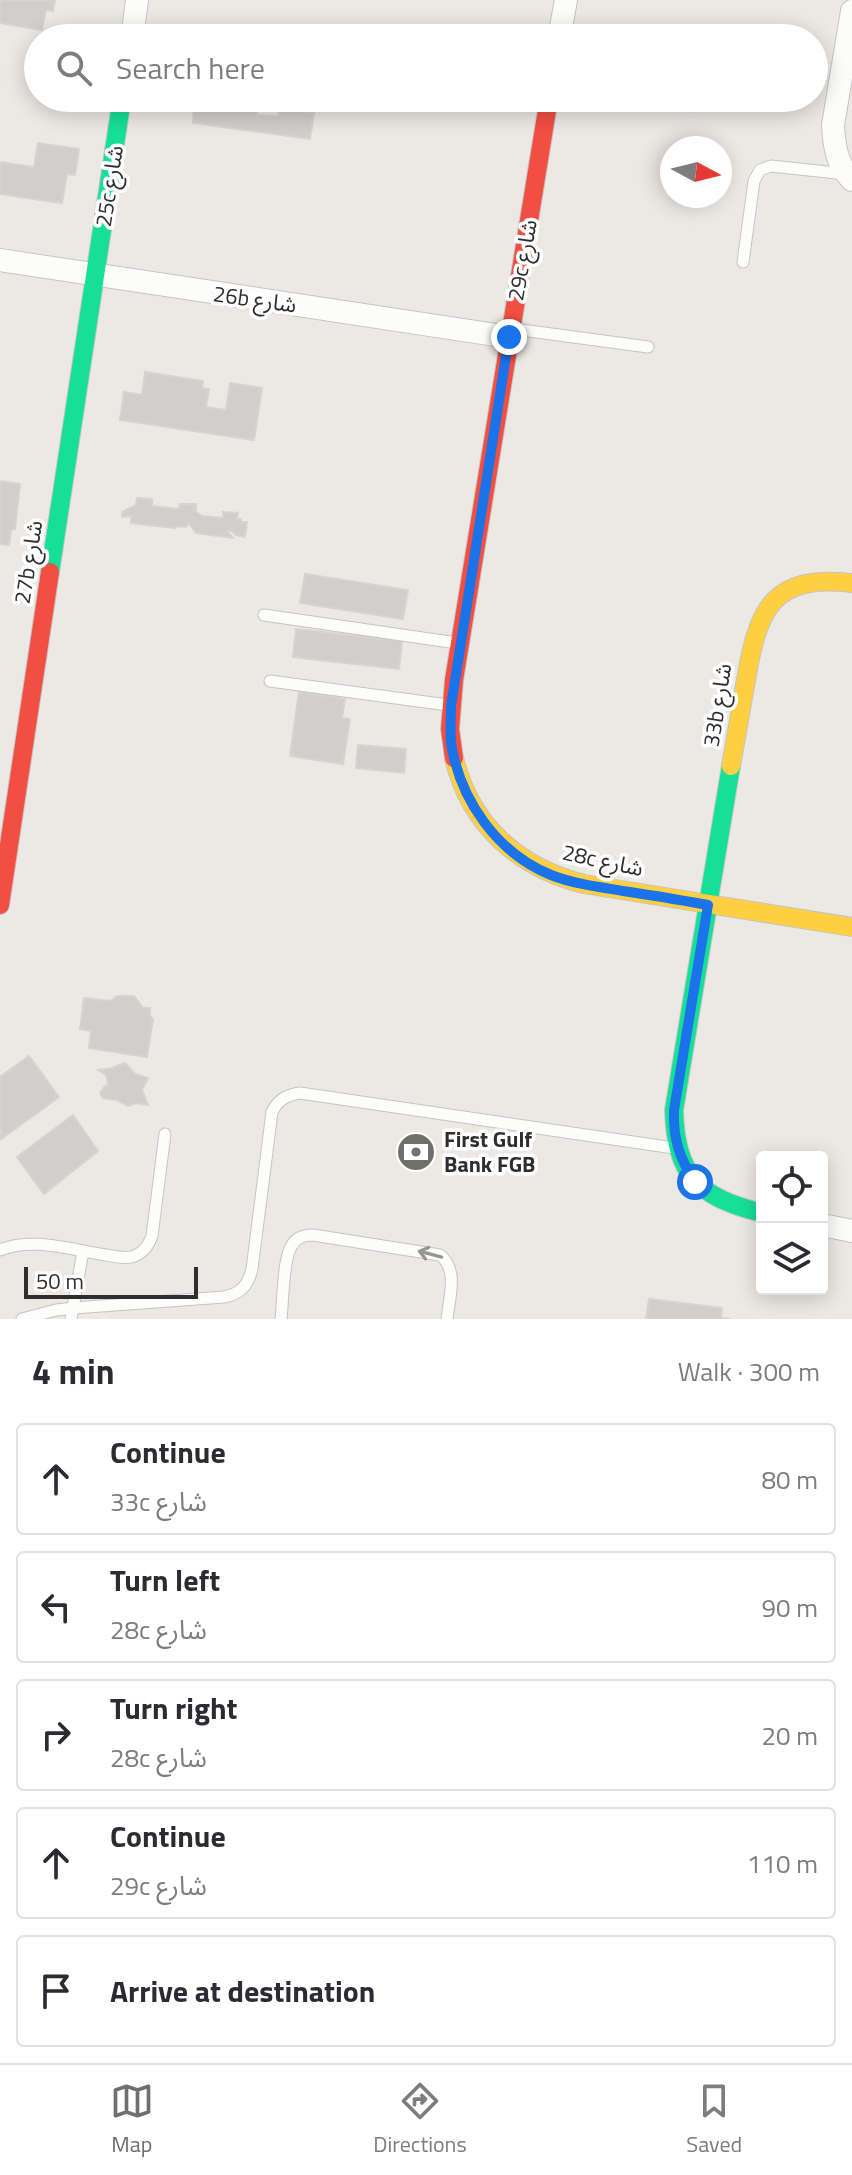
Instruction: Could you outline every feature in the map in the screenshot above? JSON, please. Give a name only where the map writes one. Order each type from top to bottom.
[{"type":"street","points":[[134,24],[137,0]]},
{"type":"street","points":[[562,24],[566,0]]},
{"type":"street","points":[[849,177],[838,159],[833,125],[852,11]]},
{"type":"street","name":"25c شارع","points":[[95,275],[120,112]]},
{"type":"street","name":"29c شارع","points":[[451,706],[547,112]]},
{"type":"street","name":"26b شارع","points":[[0,260],[510,333]]},
{"type":"street","name":"27b شارع","points":[[0,905],[95,275]]},
{"type":"street","name":"33b شارع","points":[[677,1148],[674,1110],[752,642],[768,606],[783,592],[801,583],[820,580],[852,583]]},
{"type":"street","name":"28c شارع","points":[[451,706],[451,741],[458,775],[473,807],[494,835],[520,858],[550,874],[584,884],[852,927]]},
{"type":"street","points":[[677,1148],[695,1182],[709,1194],[725,1204],[756,1212]]},
{"type":"street","points":[[828,1226],[852,1231]]},
{"type":"lane","points":[[743,262],[754,181],[760,170],[771,166],[849,177]]},
{"type":"lane","points":[[510,333],[648,347]]},
{"type":"lane","points":[[264,615],[459,643]]},
{"type":"lane","points":[[270,681],[451,706]]},
{"type":"lane","points":[[22,1319],[56,1310],[72,1313],[224,1297],[243,1289],[252,1269],[272,1112],[276,1104],[291,1094],[677,1148]]},
{"type":"lane","points":[[0,1250],[30,1243],[126,1258],[143,1251],[152,1236],[165,1134]]},
{"type":"lane","points":[[281,1319],[291,1246],[304,1235],[313,1235],[440,1255],[447,1260],[452,1276],[447,1319]]},
{"type":"lane","points":[[72,1313],[83,1251]]},
{"type":"building","points":[[0,0],[55,0],[53,11],[46,10],[43,24],[24,24],[24,27],[0,23]]},
{"type":"building","points":[[193,112],[257,112],[257,115],[278,116],[280,112],[314,113],[310,139],[193,123]]},
{"type":"building","points":[[38,143],[79,149],[75,175],[67,174],[62,203],[0,194],[0,162],[34,167]]},
{"type":"building","points":[[145,372],[203,381],[202,388],[209,389],[206,407],[226,410],[230,383],[262,388],[254,440],[120,420],[124,392],[142,395]]},
{"type":"building","points":[[0,481],[20,484],[15,529],[11,530],[9,545],[0,544]]},
{"type":"building","points":[[137,498],[152,499],[152,506],[179,509],[180,504],[196,504],[196,512],[202,516],[223,518],[223,512],[238,513],[237,519],[247,522],[245,537],[232,531],[227,531],[233,538],[196,533],[189,523],[186,527],[175,528],[131,523],[131,516],[122,517],[122,512],[136,505]]},
{"type":"building","points":[[305,574],[408,590],[403,619],[300,603]]},
{"type":"building","points":[[296,629],[402,641],[399,669],[293,657]]},
{"type":"building","points":[[299,692],[345,699],[342,718],[350,719],[343,764],[290,756]]},
{"type":"building","points":[[358,745],[406,749],[404,773],[356,768]]},
{"type":"building","points":[[117,996],[134,996],[143,1008],[150,1008],[153,1019],[147,1057],[89,1048],[91,1031],[80,1029],[84,998],[111,1001]]},
{"type":"building","points":[[29,1056],[59,1097],[1,1139],[0,1077]]},
{"type":"building","points":[[125,1063],[135,1074],[148,1078],[142,1090],[148,1105],[136,1103],[128,1106],[103,1098],[100,1093],[108,1086],[106,1075],[98,1070]]},
{"type":"building","points":[[73,1115],[98,1151],[44,1194],[17,1157]]},
{"type":"building","points":[[649,1299],[722,1308],[721,1318],[731,1319],[646,1319]]},
{"type":"traffic: fast","points":[[50,572],[120,112]]},
{"type":"traffic: fast","points":[[731,766],[674,1110],[680,1152],[695,1181],[722,1200],[756,1211]]},
{"type":"traffic: slow","points":[[731,766],[751,655],[764,616],[786,591],[803,584],[852,583]]},
{"type":"traffic: slow","points":[[454,758],[472,804],[485,823],[519,855],[560,877],[584,884],[852,927]]},
{"type":"traffic: jam","points":[[454,758],[450,729],[454,680],[547,112]]},
{"type":"traffic: jam","points":[[0,905],[50,572]]},
{"type":"place","name":"First Gulf Bank FGB","points":[[416,1152]]},
{"type":"route","points":[[509,337],[451,706],[451,741],[458,775],[473,807],[494,835],[520,858],[550,874],[584,884],[708,905],[674,1110],[677,1148],[695,1182]]}]
